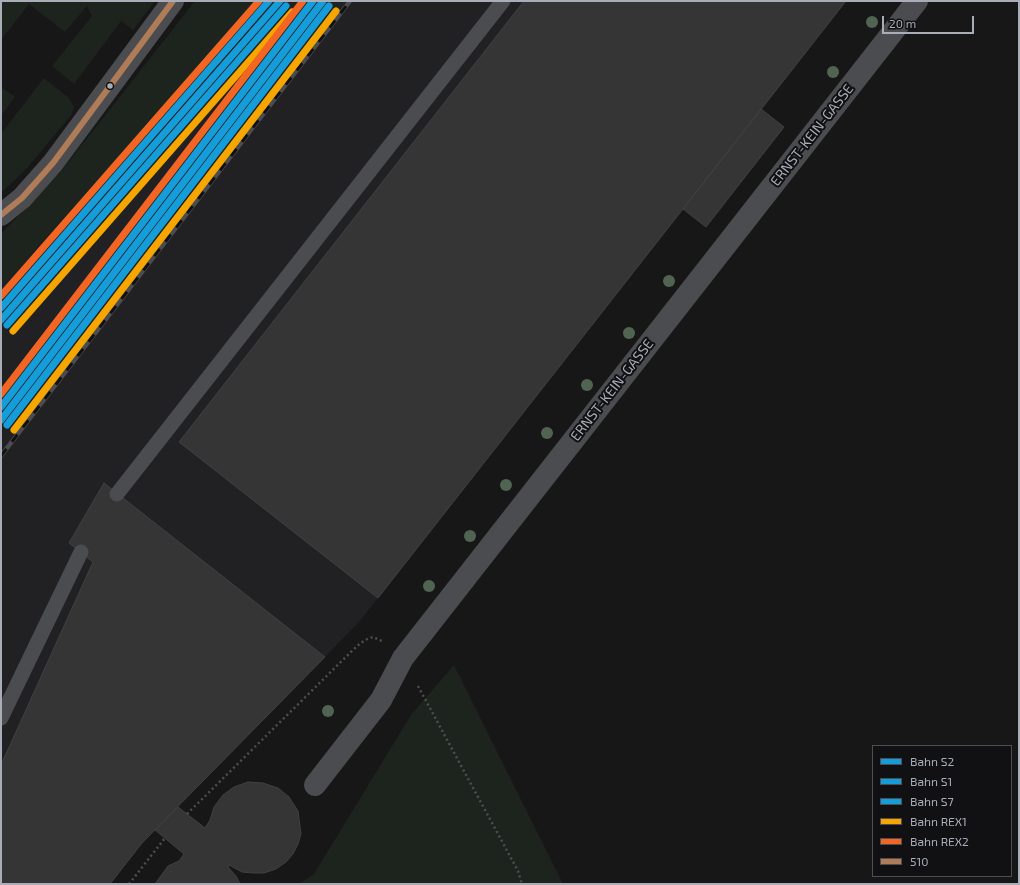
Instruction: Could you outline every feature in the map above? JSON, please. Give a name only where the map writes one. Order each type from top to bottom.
[{"type":"street","points":[[1,215],[22,198],[53,163],[173,1]]},
{"type":"street","name":"ERNST-KEIN-GASSE","points":[[315,785],[381,700],[403,658],[917,1]]},
{"type":"lane","points":[[117,494],[503,1]]},
{"type":"lane","points":[[1,718],[81,552]]},
{"type":"path","points":[[187,814],[365,640],[373,637],[381,640],[403,658],[518,870],[522,884]]},
{"type":"path","points":[[129,884],[165,838]]},
{"type":"shaded area","points":[[1,1],[155,1],[133,30],[121,21],[74,84],[52,66],[92,16],[87,6],[65,32],[29,4],[1,40]]},
{"type":"shaded area","points":[[195,1],[260,1],[1,287],[1,234],[63,169]]},
{"type":"shaded area","points":[[260,1],[846,1],[762,109],[784,127],[706,227],[683,209],[359,622],[142,843],[1,884],[1,287]]},
{"type":"shaded area","points":[[44,78],[69,98],[74,107],[72,114],[28,167],[1,193],[1,134]]},
{"type":"shaded area","points":[[1,87],[15,97],[1,116]]},
{"type":"shaded area","points":[[454,665],[563,884],[299,884],[314,874],[411,715]]},
{"type":"building","points":[[524,1],[846,1],[378,598],[179,442]]},
{"type":"building","points":[[761,109],[784,127],[706,227],[683,209]]},
{"type":"building","points":[[104,483],[325,657],[142,843],[110,884],[1,884],[1,765],[93,562],[69,543]]},
{"type":"building","points":[[248,782],[263,783],[278,788],[289,797],[298,811],[301,834],[293,854],[286,862],[276,869],[264,873],[242,872],[229,865],[228,867],[236,876],[240,884],[155,884],[168,866],[179,861],[184,854],[155,830],[178,807],[205,828],[210,820],[214,807],[223,795],[234,787]]},
{"type":"railway","points":[[1,456],[350,1]]},
{"type":"rail line","name":"REX2","points":[[1,296],[259,1]]},
{"type":"rail line","name":"S7","points":[[1,308],[269,1]]},
{"type":"rail line","name":"S2","points":[[1,320],[280,1]]},
{"type":"rail line","name":"REX2","points":[[1,394],[303,1]]},
{"type":"rail line","name":"S7","points":[[1,407],[313,1]]},
{"type":"rail line","name":"S2","points":[[1,420],[323,1]]},
{"type":"rail line","name":"S1","points":[[7,325],[286,6]]},
{"type":"rail line","name":"S1","points":[[7,425],[329,6]]},
{"type":"rail line","name":"REX1","points":[[14,430],[336,11]]},
{"type":"rail line","name":"REX1","points":[[13,331],[292,12]]},
{"type":"transit line","name":"510","points":[[1,215],[22,198],[53,163],[173,1]]}]
